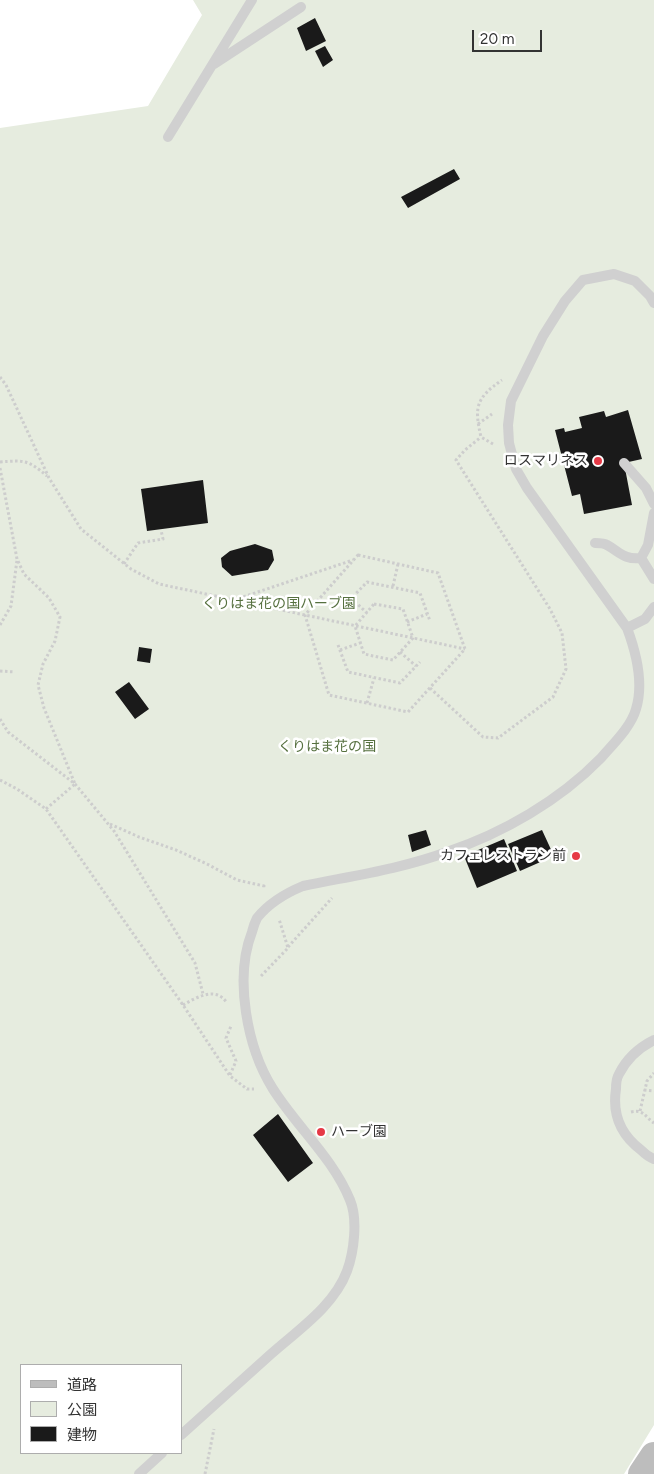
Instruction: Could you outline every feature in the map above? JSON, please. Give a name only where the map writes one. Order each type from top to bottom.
[{"type":"street","points":[[642,1474],[654,1456]]},
{"type":"lane","points":[[168,137],[252,0]]},
{"type":"lane","points":[[211,66],[301,7]]},
{"type":"lane","points":[[182,1434],[313,1316],[336,1292],[346,1271],[353,1248],[354,1224],[351,1202],[339,1177],[272,1088],[249,1031],[244,993],[244,965],[247,945],[257,919],[274,902],[289,892],[303,886],[400,866],[447,852],[497,831],[551,801],[593,766],[621,737],[636,710],[639,688],[636,650],[627,628],[527,488],[516,469],[509,443],[508,425],[511,401],[543,336],[565,301],[582,280],[614,274],[635,281],[650,296],[654,303]]},
{"type":"lane","points":[[624,463],[646,488],[654,504]]},
{"type":"lane","points":[[641,558],[648,545],[654,513]]},
{"type":"lane","points":[[595,543],[607,545],[624,556],[634,559],[641,558]]},
{"type":"lane","points":[[641,558],[654,579]]},
{"type":"lane","points":[[627,628],[645,619],[654,607]]},
{"type":"lane","points":[[654,1040],[641,1047],[628,1059],[617,1076],[614,1099],[617,1117],[623,1132],[633,1144],[654,1159]]},
{"type":"lane","points":[[138,1474],[161,1454]]},
{"type":"path","points":[[0,377],[6,385],[49,478],[81,528],[124,564],[159,584],[465,649]]},
{"type":"path","points":[[430,688],[483,737],[498,738],[553,697],[566,669],[562,633],[550,609],[456,460],[465,450],[482,437],[477,418],[480,400],[492,387],[503,379],[520,383]]},
{"type":"path","points":[[0,462],[19,460],[31,463],[49,478]]},
{"type":"path","points":[[0,468],[17,560],[24,574],[49,598],[60,618],[55,641],[43,664],[38,685],[44,708],[75,784]]},
{"type":"path","points":[[124,564],[138,543],[163,539],[161,530]]},
{"type":"path","points":[[305,615],[358,555],[438,573],[465,649]]},
{"type":"path","points":[[233,600],[355,559]]},
{"type":"path","points":[[0,625],[11,606],[17,560]]},
{"type":"path","points":[[393,586],[398,564]]},
{"type":"path","points":[[346,604],[368,582],[393,586],[420,593],[430,621]]},
{"type":"path","points":[[351,598],[367,613]]},
{"type":"path","points":[[355,626],[374,604],[402,609],[413,638]]},
{"type":"path","points":[[407,622],[428,614]]},
{"type":"path","points":[[305,615],[329,694],[408,712],[465,649]]},
{"type":"path","points":[[355,626],[364,654],[393,660],[413,638]]},
{"type":"path","points":[[340,650],[361,643]]},
{"type":"path","points":[[338,645],[348,672],[374,678],[400,683],[420,662]]},
{"type":"path","points":[[400,652],[416,666]]},
{"type":"path","points":[[0,670],[15,672]]},
{"type":"path","points":[[367,703],[374,678]]},
{"type":"path","points":[[0,719],[8,732],[75,784],[114,831],[195,963],[203,994]]},
{"type":"path","points":[[0,780],[17,788],[46,809],[183,1005],[230,1076],[247,1090],[272,1088]]},
{"type":"path","points":[[46,809],[75,784]]},
{"type":"path","points":[[108,823],[139,837],[176,850],[237,880],[264,886],[258,892]]},
{"type":"path","points":[[244,993],[288,948],[351,876]]},
{"type":"path","points":[[274,902],[288,948]]},
{"type":"path","points":[[227,1001],[228,992]]},
{"type":"path","points":[[183,1005],[203,994],[220,995],[227,1001],[229,1006]]},
{"type":"path","points":[[230,1076],[236,1061],[226,1038],[233,1023]]},
{"type":"path","points":[[640,1111],[647,1081],[654,1073]]},
{"type":"path","points":[[644,1090],[654,1091]]},
{"type":"path","points":[[205,1474],[215,1426],[209,1410]]},
{"type":"green space","name":"くりはま花の国","points":[[193,0],[654,0],[654,1425],[624,1474],[0,1474],[0,128],[148,106],[202,15]]},
{"type":"building","points":[[315,18],[326,41],[306,51],[297,28]]},
{"type":"building","points":[[325,46],[333,60],[323,67],[315,51]]},
{"type":"building","points":[[454,169],[460,179],[408,208],[401,197]]},
{"type":"building","name":"ロスマリネス","points":[[628,410],[642,459],[624,463],[632,505],[584,514],[580,494],[572,496],[555,430],[564,428],[565,432],[582,428],[579,417],[604,411],[606,417]]},
{"type":"building","points":[[203,480],[208,523],[147,531],[141,489]]},
{"type":"building","points":[[255,544],[272,550],[274,560],[268,570],[232,576],[222,567],[221,558],[230,551]]},
{"type":"building","points":[[139,647],[152,649],[150,663],[137,661]]},
{"type":"building","points":[[129,682],[149,709],[135,719],[115,692]]},
{"type":"building","points":[[426,830],[431,845],[412,852],[408,835]]},
{"type":"building","points":[[542,830],[554,856],[520,871],[508,844]]},
{"type":"building","points":[[504,839],[517,871],[477,888],[464,856]]},
{"type":"building","points":[[278,1114],[313,1163],[288,1182],[253,1135]]},
{"type":"place","name":"ロスマリネス","points":[[598,461]]},
{"type":"place","name":"カフェレストラン前","points":[[576,856]]},
{"type":"place","name":"ハーブ園","points":[[321,1132]]},
{"type":"park label","name":"くりはま花の国ハーブ園","points":[[279,604]]}]
